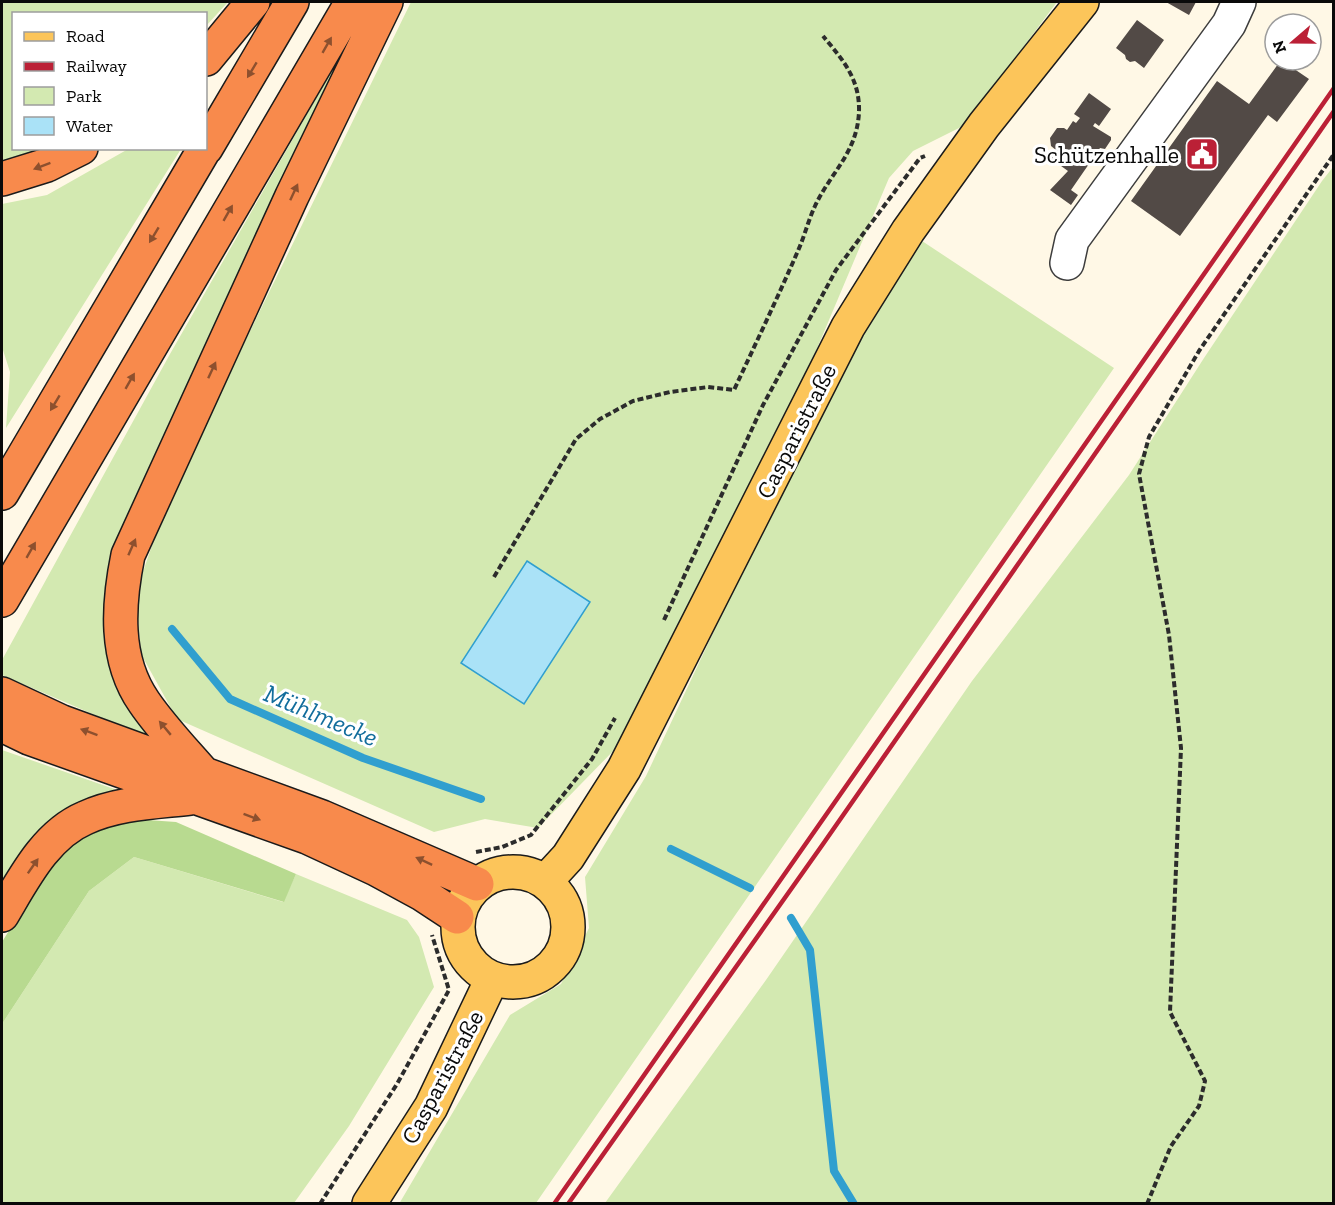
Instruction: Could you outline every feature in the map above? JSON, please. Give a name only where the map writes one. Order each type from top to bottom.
[{"type":"highway","points":[[207,58],[252,2]]},
{"type":"highway","points":[[207,145],[292,2]]},
{"type":"highway","points":[[2,600],[352,2]]},
{"type":"highway","points":[[200,785],[143,701],[132,680],[123,651],[120,618],[121,589],[128,555],[292,196],[386,2]]},
{"type":"highway","points":[[2,179],[48,165],[77,150]]},
{"type":"highway","points":[[2,493],[204,150]]},
{"type":"highway","points":[[2,694],[200,785],[422,894],[444,924]]},
{"type":"highway","points":[[2,725],[29,738],[322,817],[477,884]]},
{"type":"highway","points":[[2,915],[22,880],[51,843],[83,818],[200,785]]},
{"type":"main road","name":"Casparistraße","points":[[545,882],[568,857],[624,769],[848,327],[908,231],[984,125],[1082,2]]},
{"type":"main road","points":[[510,872],[528,872],[545,882],[556,891],[567,916],[567,938],[558,961],[540,976],[514,982],[492,979],[475,968],[463,952],[458,935],[444,924],[477,884],[492,876],[510,872]]},
{"type":"main road","name":"Casparistraße","points":[[369,1203],[431,1107],[492,979]]},
{"type":"lane","points":[[1067,263],[1072,240],[1228,24],[1239,2]]},
{"type":"path","points":[[494,577],[576,439],[600,419],[633,401],[670,392],[708,387],[734,390],[798,250],[816,204],[851,148],[855,135],[859,112],[854,82],[848,66],[823,36]]},
{"type":"path","points":[[662,625],[763,405],[836,270],[920,158],[931,153]]},
{"type":"path","points":[[1147,1203],[1171,1146],[1199,1106],[1205,1081],[1170,1012],[1181,747],[1169,635],[1140,474],[1149,437],[1200,351],[1334,154]]},
{"type":"path","points":[[437,867],[446,854],[502,847],[531,835],[592,759],[620,708]]},
{"type":"path","points":[[320,1203],[397,1084],[448,990],[444,924]]},
{"type":"green space","points":[[2,2],[228,2],[207,25],[207,12],[12,12],[12,150],[50,150],[2,162]]},
{"type":"green space","points":[[411,2],[1057,2],[965,125],[913,151],[889,178],[780,436],[620,744],[538,828],[485,819],[434,832],[177,719],[141,654],[136,592],[168,499]]},
{"type":"green space","points":[[358,25],[109,601],[160,743],[2,675],[2,660],[170,354]]},
{"type":"green space","points":[[126,150],[180,150],[6,428],[10,372],[2,347],[2,204],[47,195]]},
{"type":"green space","points":[[1333,167],[1333,1203],[605,1203],[766,980],[972,681],[1129,475],[1204,358]]},
{"type":"green space","points":[[916,237],[1114,368],[536,1203],[399,1204],[510,1015],[561,984],[589,928],[585,877],[646,776],[780,490],[861,325]]},
{"type":"green space","points":[[2,750],[123,792],[2,895]]},
{"type":"green space","points":[[119,818],[176,822],[296,874],[284,902],[134,857],[89,891],[2,1024],[2,942],[48,867],[77,834]]},
{"type":"green space","points":[[134,857],[283,902],[296,874],[407,920],[419,937],[434,987],[349,1126],[294,1203],[2,1203],[2,1024],[89,891]]},
{"type":"water","points":[[527,561],[590,602],[524,704],[461,663]]},
{"type":"building","points":[[1166,2],[1196,2],[1189,15]]},
{"type":"building","points":[[1137,20],[1164,40],[1144,68],[1135,61],[1130,62],[1116,48]]},
{"type":"building","points":[[1272,72],[1299,72],[1309,79],[1277,122],[1268,115],[1180,236],[1131,201],[1217,81],[1249,104]]},
{"type":"building","points":[[1089,93],[1111,109],[1099,126],[1095,123],[1093,126],[1111,137],[1111,140],[1105,149],[1100,148],[1071,190],[1078,195],[1071,205],[1050,190],[1068,171],[1050,158],[1056,150],[1051,146],[1050,138],[1057,128],[1067,130],[1073,121],[1076,123],[1080,118],[1074,114]]},
{"type":"waterway","name":"Mühlmecke","points":[[172,629],[230,699],[363,758],[481,799]]},
{"type":"waterway","name":"Mühlmecke","points":[[671,849],[750,888]]},
{"type":"waterway","points":[[791,918],[810,950],[834,1171],[854,1204]]},
{"type":"railway","points":[[554,1204],[1334,88]]},
{"type":"railway","points":[[568,1204],[823,844],[1334,111]]},
{"type":"place","name":"Schützenhalle","points":[[1202,154]]}]
